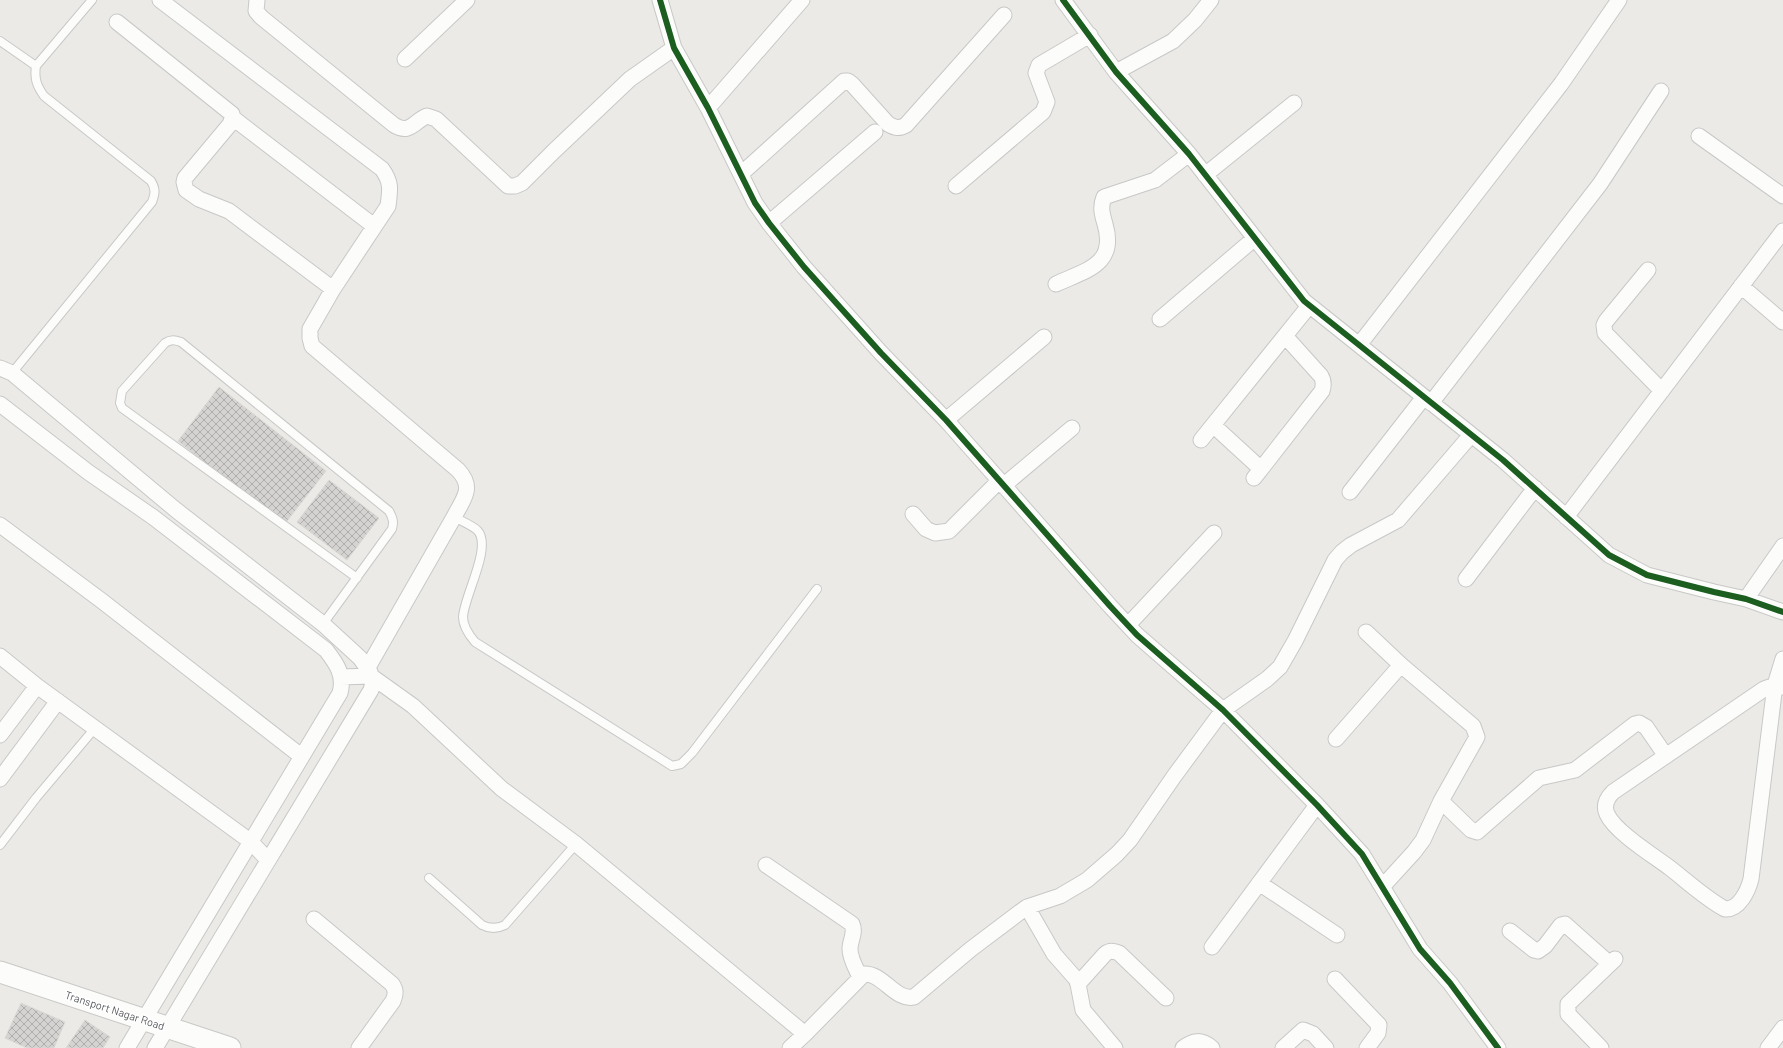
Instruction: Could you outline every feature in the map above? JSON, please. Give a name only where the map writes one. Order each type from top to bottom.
[{"type":"street","points":[[160,0],[382,169],[389,178],[390,190],[388,206],[333,289],[310,328],[312,346],[465,478],[467,486],[466,494],[454,517],[369,673]]},
{"type":"street","points":[[257,0],[256,11],[261,17],[394,125],[401,129],[406,129],[427,116],[436,119],[508,186],[514,186],[522,183],[630,79],[674,48]]},
{"type":"street","points":[[406,59],[467,0]]},
{"type":"street","points":[[660,0],[674,48],[708,108],[755,202],[769,223],[804,267],[871,342],[946,420],[1001,484],[1128,625],[1223,710],[1317,805],[1362,854],[1420,948],[1450,983],[1498,1048]]},
{"type":"street","points":[[708,108],[802,0]]},
{"type":"street","points":[[1063,0],[1116,72],[1189,154],[1309,306],[1428,400],[1535,488],[1609,555],[1647,575],[1746,599],[1783,612]]},
{"type":"street","points":[[1116,72],[1173,41],[1195,20],[1211,0]]},
{"type":"street","points":[[1359,345],[1561,84],[1619,0]]},
{"type":"street","points":[[741,174],[844,81],[848,81],[852,84],[888,124],[894,128],[901,128],[906,125],[1004,14]]},
{"type":"street","points":[[117,22],[228,110],[232,114],[233,118],[374,226]]},
{"type":"street","points":[[956,186],[1043,112],[1047,102],[1036,73],[1039,64],[1090,36]]},
{"type":"street","points":[[1350,492],[1428,400],[1600,184],[1661,91]]},
{"type":"street","points":[[1205,175],[1294,103]]},
{"type":"street","points":[[233,118],[231,123],[186,178],[184,185],[186,190],[204,202],[229,211],[333,289]]},
{"type":"street","points":[[769,223],[875,132]]},
{"type":"street","points":[[1699,136],[1783,196]]},
{"type":"street","points":[[1056,284],[1098,265],[1104,257],[1108,241],[1101,204],[1111,194],[1154,180],[1189,154]]},
{"type":"street","points":[[1566,517],[1783,231]]},
{"type":"street","points":[[1160,319],[1255,238]]},
{"type":"street","points":[[1648,270],[1606,321],[1603,329],[1605,333],[1662,391]]},
{"type":"street","points":[[1741,286],[1783,322]]},
{"type":"street","points":[[1201,440],[1309,306]]},
{"type":"street","points":[[1213,426],[1257,473],[1322,391],[1324,385],[1324,380],[1321,376],[1285,336]]},
{"type":"street","points":[[946,420],[1044,337]]},
{"type":"street","points":[[6,370],[164,500],[322,624],[360,658],[373,683],[371,690],[155,1048]]},
{"type":"street","points":[[0,404],[88,472],[153,517],[326,650],[338,665],[341,677],[342,687],[340,693],[300,756],[126,1048]]},
{"type":"street","points":[[913,514],[926,529],[935,533],[949,531],[1001,484],[1072,428]]},
{"type":"street","points":[[790,1048],[860,976],[869,974],[906,998],[914,998],[971,948],[1006,921],[1027,907],[1060,896],[1087,880],[1117,854],[1130,840],[1175,775],[1223,710],[1267,679],[1280,667],[1295,642],[1328,571],[1342,552],[1369,534],[1398,520],[1471,435]]},
{"type":"street","points":[[1466,579],[1535,488]]},
{"type":"street","points":[[153,517],[164,500]]},
{"type":"street","points":[[0,525],[102,601],[300,756]]},
{"type":"street","points":[[1128,625],[1214,533]]},
{"type":"street","points":[[1746,599],[1783,546]]},
{"type":"street","points":[[1366,632],[1401,665],[1473,726],[1477,736],[1475,743],[1441,801],[1428,830],[1414,852],[1383,886]]},
{"type":"street","points":[[0,656],[37,686],[250,841],[268,860]]},
{"type":"street","points":[[1779,686],[1764,689],[1613,792],[1608,797],[1605,805],[1607,814],[1636,844],[1725,909],[1730,910],[1735,907],[1745,894],[1751,879],[1783,659]]},
{"type":"street","points":[[1336,739],[1401,665]]},
{"type":"street","points":[[341,677],[369,673],[413,706],[502,789],[576,844],[805,1034]]},
{"type":"street","points":[[0,735],[37,686]]},
{"type":"street","points":[[0,779],[58,701]]},
{"type":"street","points":[[1441,801],[1471,830],[1477,832],[1539,778],[1575,770],[1635,724],[1639,723],[1646,727],[1666,756]]},
{"type":"street","points":[[1212,947],[1317,805]]},
{"type":"street","points":[[766,865],[852,924],[854,930],[850,943],[851,959],[860,976]]},
{"type":"street","points":[[1259,883],[1336,935]]},
{"type":"street","points":[[1027,907],[1054,954],[1078,984],[1083,1010],[1115,1048]]},
{"type":"street","points":[[314,919],[392,984],[396,989],[394,1001],[359,1048]]},
{"type":"street","points":[[1510,931],[1534,950],[1538,951],[1545,946],[1561,925],[1565,924],[1613,962],[1568,1004],[1567,1009],[1568,1014],[1601,1048]]},
{"type":"street","points":[[1078,984],[1105,954],[1109,951],[1114,951],[1119,953],[1166,998]]},
{"type":"street","name":"Transport Nagar Road","points":[[0,972],[230,1048]]},
{"type":"street","points":[[1335,979],[1379,1025],[1378,1033],[1367,1048]]},
{"type":"street","points":[[1768,1048],[1783,1028]]},
{"type":"street","points":[[1283,1048],[1303,1030],[1313,1034],[1326,1048]]},
{"type":"street","points":[[1183,1048],[1190,1042],[1196,1041],[1202,1042],[1212,1048]]},
{"type":"lane","points":[[6,370],[152,202],[155,195],[155,187],[151,182],[44,96],[37,86],[35,76],[36,66],[92,0]]},
{"type":"lane","points":[[0,41],[36,66]]},
{"type":"lane","points":[[322,624],[357,578],[392,529],[394,523],[393,517],[389,511],[181,342],[175,340],[165,343],[122,391],[120,402],[122,408],[357,578]]},
{"type":"lane","points":[[454,517],[477,530],[482,538],[483,546],[463,618],[467,632],[475,642],[672,766],[681,764],[692,753],[817,589]]},
{"type":"lane","points":[[0,845],[36,798],[95,728]]},
{"type":"lane","points":[[429,878],[482,925],[493,929],[505,925],[576,844]]},
{"type":"building","points":[[219,387],[326,471],[284,525],[178,441]]},
{"type":"building","points":[[329,480],[379,518],[347,560],[297,522]]},
{"type":"building","points":[[21,1003],[65,1022],[54,1048],[27,1048],[5,1038]]},
{"type":"building","points":[[85,1020],[110,1037],[103,1048],[66,1048]]},
{"type":"cycle path","points":[[660,0],[674,48],[708,108],[755,203],[804,267],[881,353],[946,420],[1137,635],[1223,710],[1317,805],[1362,854],[1420,949],[1450,983],[1498,1048]]},
{"type":"cycle path","points":[[1063,0],[1116,72],[1189,154],[1304,301],[1503,460],[1609,555],[1647,575],[1746,599],[1783,612]]}]
